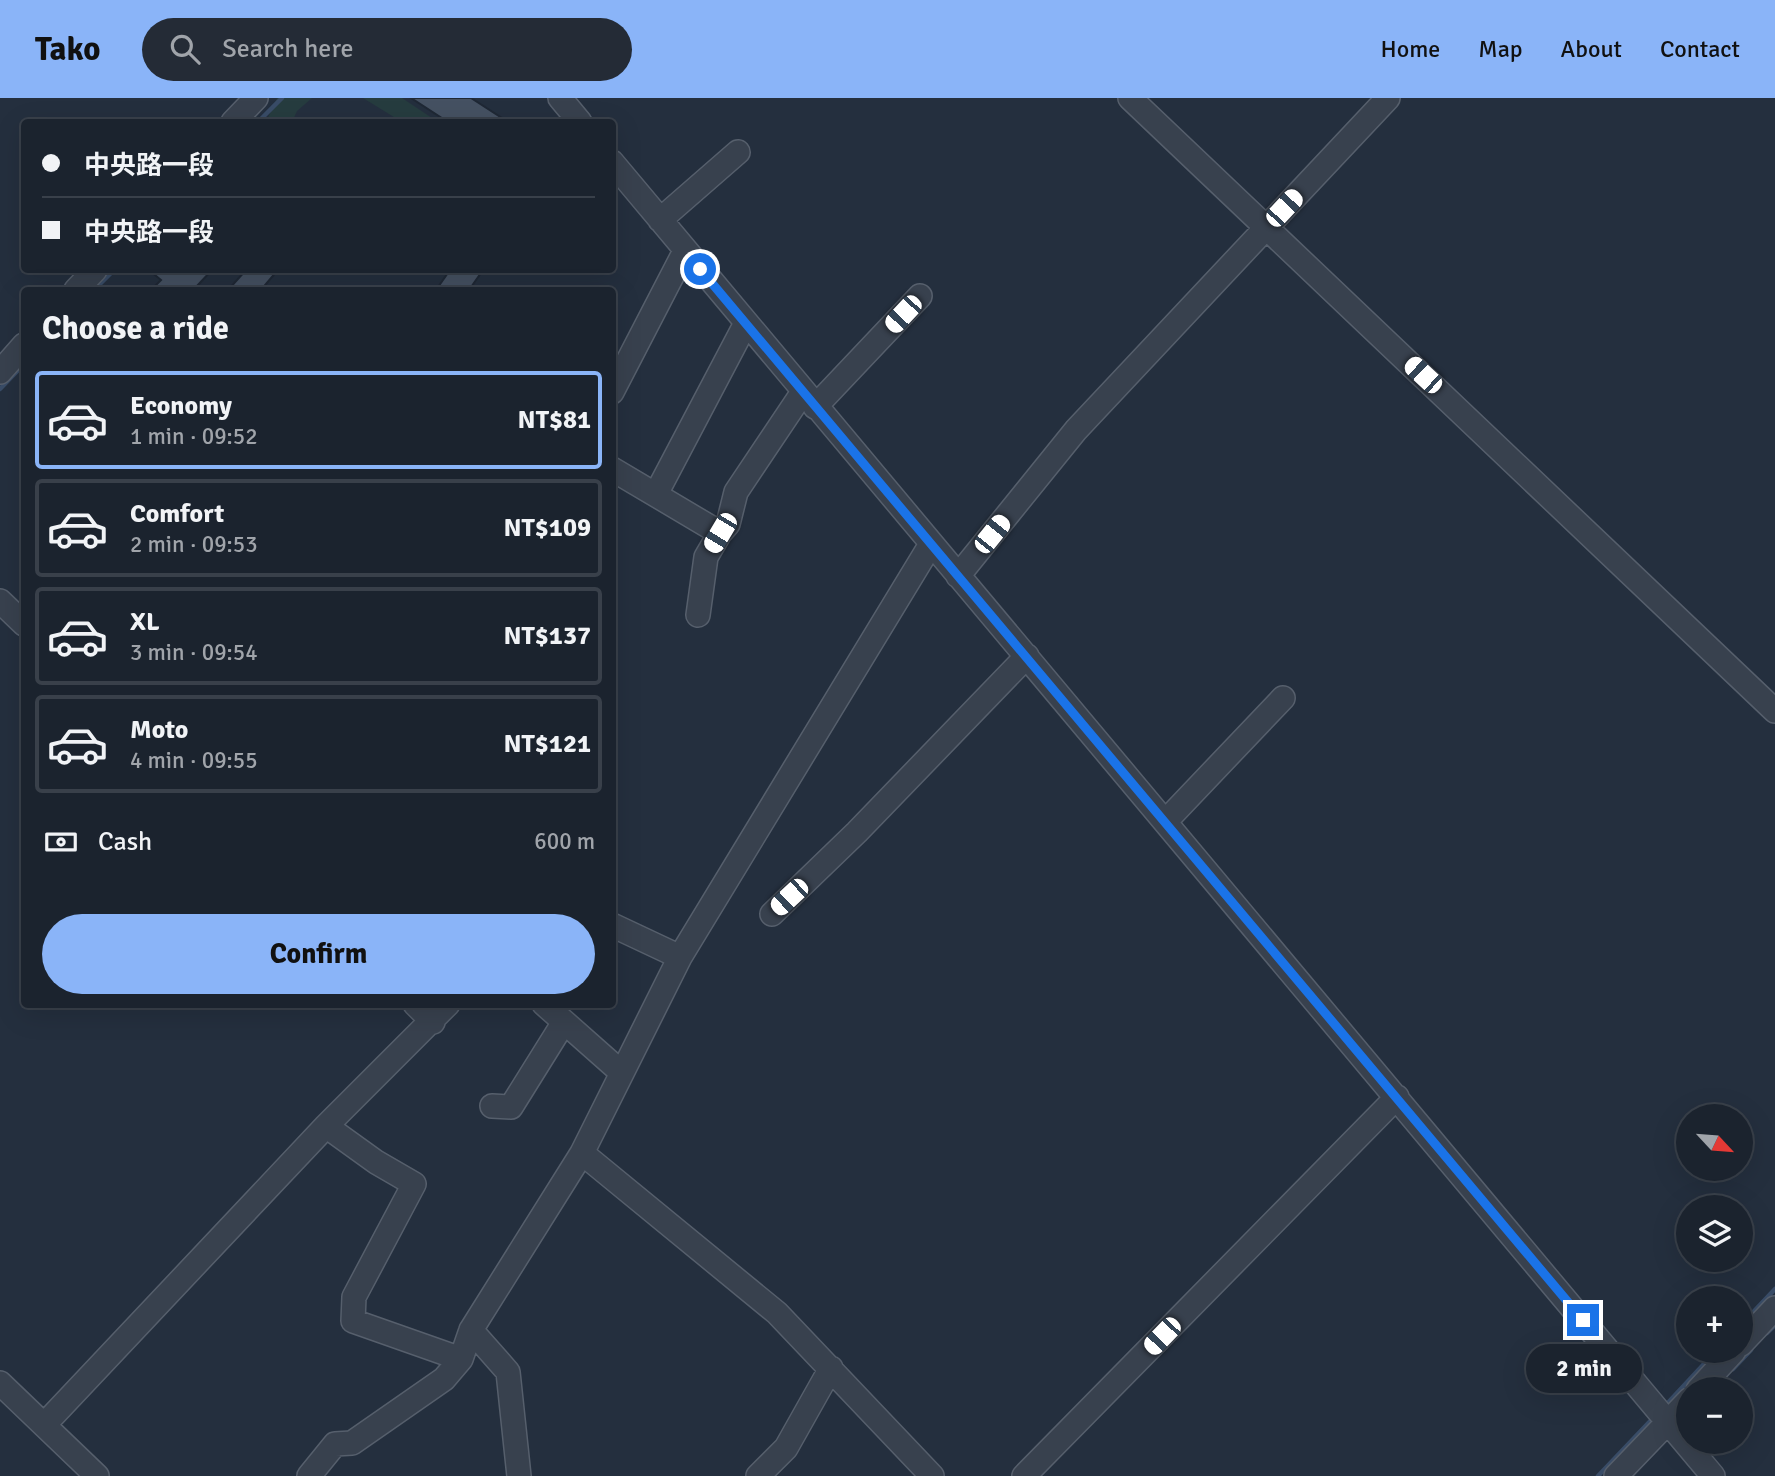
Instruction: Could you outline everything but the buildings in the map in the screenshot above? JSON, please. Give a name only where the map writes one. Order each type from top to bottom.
[{"type":"street","points":[[236,119],[256,98]]},
{"type":"street","points":[[560,98],[578,119]]},
{"type":"street","points":[[1130,98],[1775,711]]},
{"type":"street","points":[[958,576],[1076,430],[1388,98]]},
{"type":"street","points":[[660,220],[738,152]]},
{"type":"street","points":[[616,167],[1713,1476]]},
{"type":"street","points":[[616,384],[685,251]]},
{"type":"street","points":[[698,615],[706,557],[733,511],[736,492],[809,400],[920,296]]},
{"type":"street","points":[[656,494],[746,323]]},
{"type":"street","points":[[0,372],[21,348]]},
{"type":"street","points":[[616,471],[720,533]]},
{"type":"street","points":[[309,1476],[335,1444],[352,1443],[444,1379],[461,1359],[471,1330],[582,1153],[680,957],[931,544]]},
{"type":"street","points":[[0,601],[21,621]]},
{"type":"street","points":[[772,914],[857,832],[1027,656]]},
{"type":"street","points":[[1165,822],[1283,698]]},
{"type":"street","points":[[616,927],[680,957]]},
{"type":"street","points":[[419,1008],[432,1022]]},
{"type":"street","points":[[44,1425],[326,1126],[444,1008]]},
{"type":"street","points":[[548,1008],[622,1073]]},
{"type":"street","points":[[492,1106],[511,1107],[564,1022]]},
{"type":"street","points":[[1024,1476],[1396,1097]]},
{"type":"street","points":[[326,1126],[414,1184],[355,1297],[353,1321],[461,1359]]},
{"type":"street","points":[[582,1153],[776,1313],[932,1476]]},
{"type":"street","points":[[1753,1331],[1775,1308]]},
{"type":"street","points":[[471,1330],[508,1372],[519,1476]]},
{"type":"street","points":[[1711,1377],[1723,1363]]},
{"type":"street","points":[[758,1476],[786,1448],[831,1368]]},
{"type":"street","points":[[0,1383],[97,1476]]},
{"type":"street","points":[[1616,1476],[1676,1414]]},
{"type":"green space","points":[[277,98],[312,98],[297,111],[293,119],[267,119]]},
{"type":"green space","points":[[363,98],[402,98],[434,119],[397,119]]},
{"type":"waterway","points":[[261,119],[282,98]]},
{"type":"waterway","points":[[97,287],[111,273]]},
{"type":"waterway","points":[[0,389],[21,367]]},
{"type":"waterway","points":[[1753,1312],[1775,1289]]},
{"type":"waterway","points":[[1767,1333],[1775,1325]]},
{"type":"waterway","points":[[1664,1407],[1705,1363]]},
{"type":"waterway","points":[[1733,1369],[1739,1363]]},
{"type":"waterway","points":[[1598,1476],[1655,1416]]},
{"type":"route","points":[[700,269],[1583,1320]]}]
